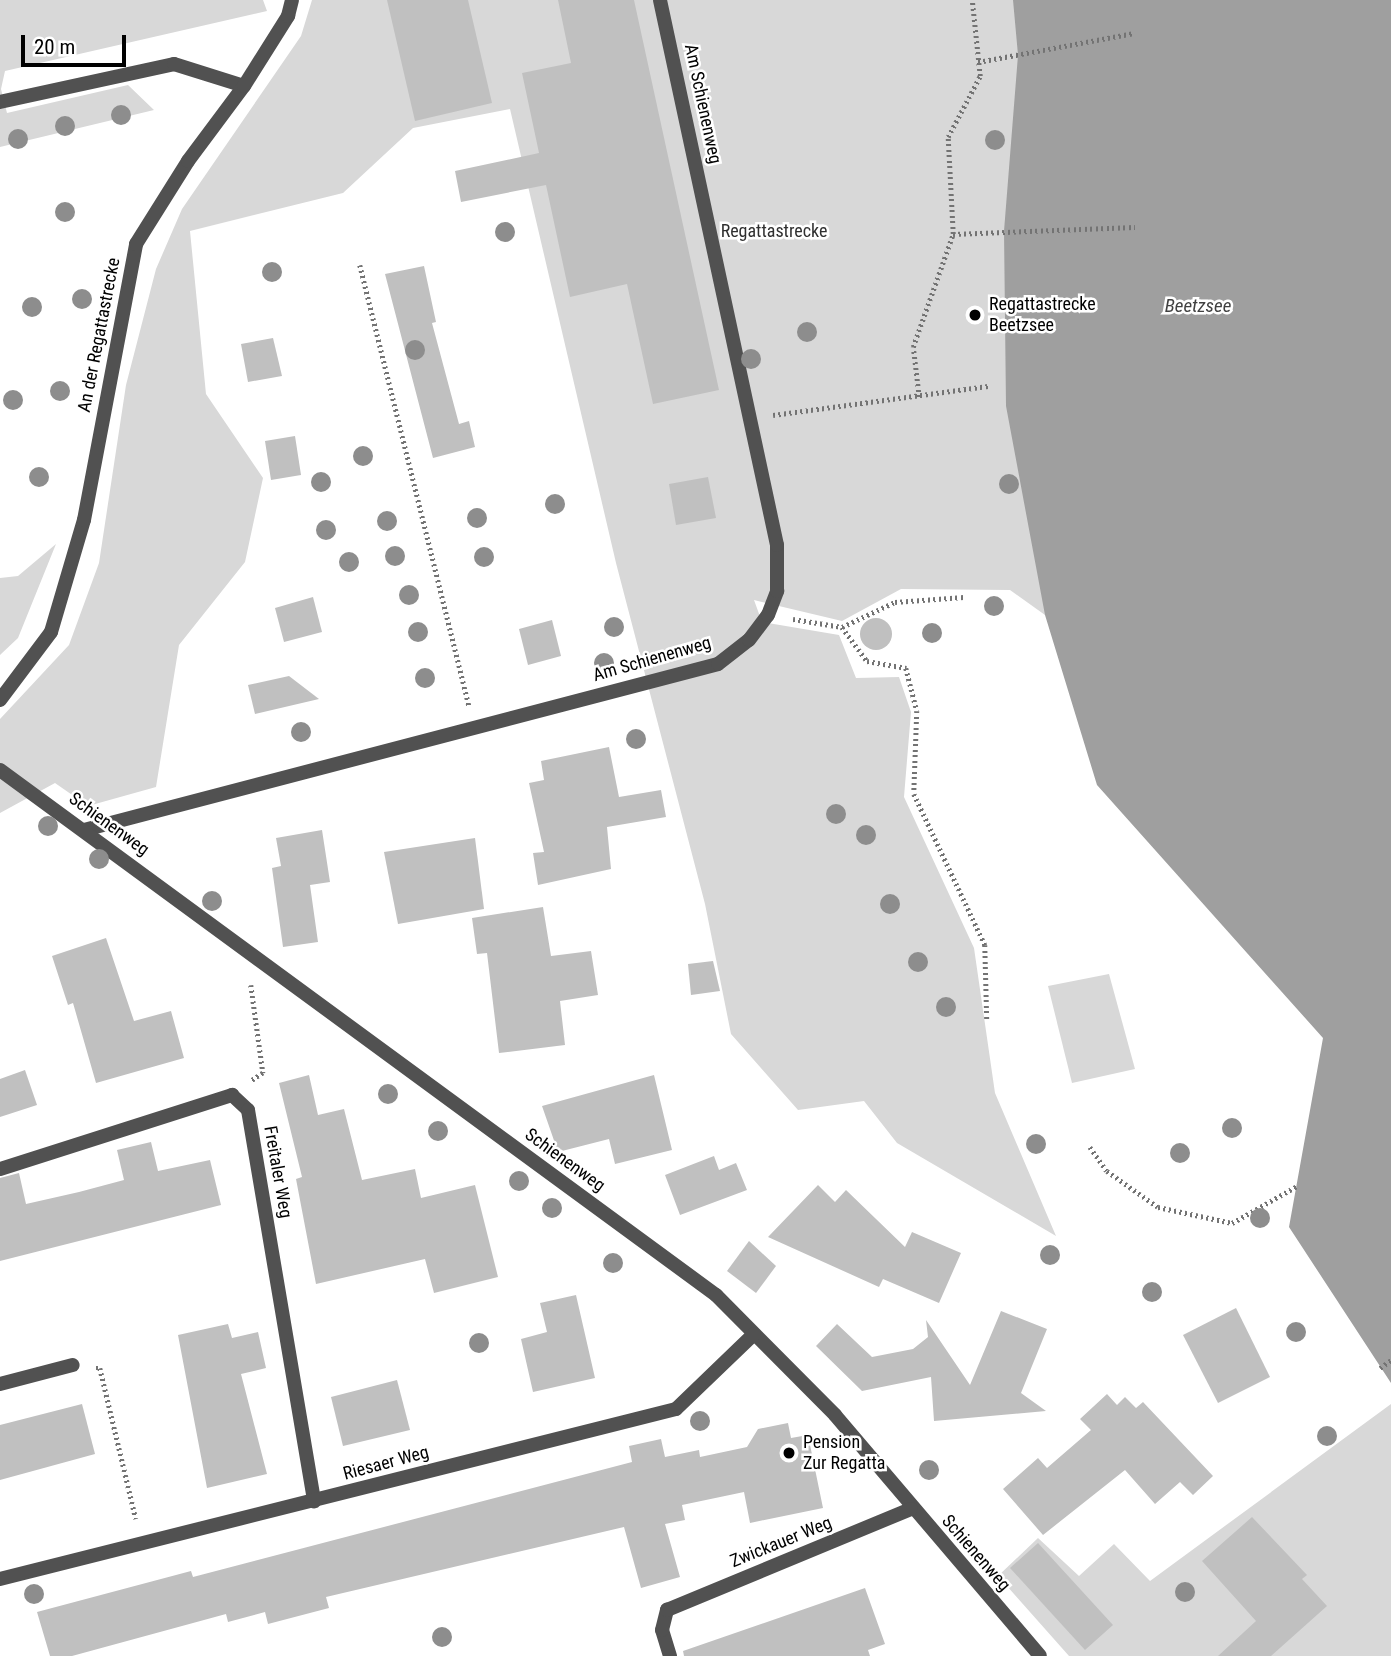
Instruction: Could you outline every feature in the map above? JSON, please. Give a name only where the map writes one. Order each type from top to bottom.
[{"type":"street","name":"An der Regattastrecke","points":[[0,700],[51,632],[85,520],[136,244],[188,161],[244,86],[288,16],[292,0]]},
{"type":"street","name":"Am Schienenweg","points":[[84,830],[718,664],[749,640],[768,615],[777,591],[777,545],[660,0]]},
{"type":"street","points":[[0,102],[174,64],[244,86]]},
{"type":"street","name":"Schienenweg","points":[[0,770],[716,1295],[835,1415],[911,1509],[1040,1656]]},
{"type":"street","points":[[0,1169],[232,1095]]},
{"type":"street","name":"Freitaler Weg","points":[[232,1095],[248,1110],[314,1502]]},
{"type":"street","name":"Riesaer Weg","points":[[0,1579],[676,1409],[754,1334]]},
{"type":"street","points":[[0,1384],[73,1365]]},
{"type":"street","name":"Zwickauer Weg","points":[[670,1656],[662,1630],[667,1610],[911,1509]]},
{"type":"path","points":[[919,397],[913,347],[953,234],[948,137],[980,76],[972,0]]},
{"type":"path","points":[[978,62],[1134,33]]},
{"type":"path","points":[[953,234],[1135,227]]},
{"type":"path","points":[[360,265],[475,727]]},
{"type":"path","points":[[751,418],[988,386]]},
{"type":"path","points":[[768,615],[842,627],[895,602],[964,597]]},
{"type":"path","points":[[842,627],[867,661],[906,668],[917,711],[914,794],[985,945],[987,1020]]},
{"type":"path","points":[[232,1095],[263,1073],[246,949]]},
{"type":"path","points":[[1090,1147],[1107,1171],[1158,1207],[1232,1223],[1297,1186]]},
{"type":"path","points":[[1380,1368],[1391,1360]]},
{"type":"path","points":[[73,1365],[100,1368],[142,1544]]},
{"type":"green space","points":[[0,0],[263,0],[267,11],[5,71],[1,89],[7,113],[128,85],[154,110],[0,147]]},
{"type":"green space","name":"Regattastrecke Beetzsee","points":[[312,0],[1391,0],[1253,517],[1045,615],[1010,590],[901,589],[842,621],[754,600],[762,622],[839,635],[856,678],[899,677],[911,712],[904,797],[974,948],[995,1093],[1056,1236],[897,1143],[864,1101],[798,1110],[731,1034],[705,904],[616,563],[510,109],[413,128],[343,193],[190,231],[206,394],[263,478],[245,562],[179,645],[156,787],[88,806],[55,783],[0,813],[0,719],[69,645],[99,563],[126,385],[156,269],[182,209],[301,36]]},
{"type":"green space","points":[[56,544],[18,638],[0,655],[0,578],[18,576]]},
{"type":"green space","points":[[1109,974],[1135,1069],[1072,1083],[1048,986]]},
{"type":"green space","points":[[1391,1404],[1391,1656],[1069,1656],[998,1576],[1038,1538],[1079,1576],[1114,1544],[1150,1581]]},
{"type":"water","name":"Beetzsee","points":[[1013,0],[1391,0],[1391,1383],[1289,1227],[1323,1038],[1097,785],[1045,615],[1006,406],[1004,231],[1018,55]]},
{"type":"building","points":[[387,0],[468,0],[492,103],[415,121]]},
{"type":"building","points":[[558,0],[634,0],[719,390],[653,404],[627,284],[570,297],[546,185],[461,202],[455,171],[539,153],[522,73],[571,63]]},
{"type":"building","points":[[424,266],[436,322],[432,323],[459,424],[469,421],[475,447],[433,458],[385,274]]},
{"type":"building","points":[[273,338],[282,376],[248,382],[241,344]]},
{"type":"building","points":[[295,436],[301,475],[271,480],[265,441]]},
{"type":"building","points":[[708,477],[716,518],[676,525],[669,484]]},
{"type":"building","points":[[313,597],[322,632],[284,642],[275,608]]},
{"type":"building","points":[[876,618],[888,622],[892,634],[888,646],[876,650],[864,646],[860,634],[864,622]]},
{"type":"building","points":[[552,620],[561,656],[528,665],[519,629]]},
{"type":"building","points":[[289,676],[319,699],[255,714],[248,685]]},
{"type":"building","points":[[609,747],[619,797],[661,790],[666,817],[607,827],[611,869],[538,885],[533,853],[544,852],[529,783],[544,780],[541,761]]},
{"type":"building","points":[[322,830],[330,882],[310,885],[318,942],[283,947],[272,868],[281,866],[276,838]]},
{"type":"building","points":[[475,838],[484,909],[398,924],[384,852]]},
{"type":"building","points":[[543,907],[551,956],[591,951],[598,995],[560,1001],[565,1045],[499,1053],[487,953],[477,954],[472,918]]},
{"type":"building","points":[[106,938],[134,1021],[171,1011],[184,1058],[96,1083],[73,1003],[68,1005],[52,956]]},
{"type":"building","points":[[713,961],[720,991],[691,995],[688,964]]},
{"type":"building","points":[[25,1070],[37,1105],[0,1117],[0,1079]]},
{"type":"building","points":[[309,1075],[318,1115],[344,1109],[362,1180],[415,1169],[421,1198],[475,1185],[498,1277],[434,1293],[425,1259],[316,1284],[296,1179],[302,1177],[279,1083]]},
{"type":"building","points":[[654,1075],[672,1150],[615,1164],[609,1139],[558,1152],[542,1106]]},
{"type":"building","points":[[151,1142],[158,1171],[210,1160],[221,1205],[0,1261],[0,1178],[19,1173],[26,1204],[79,1192],[124,1180],[117,1150]]},
{"type":"building","points":[[714,1156],[719,1170],[736,1163],[747,1190],[680,1215],[665,1175]]},
{"type":"building","points":[[818,1185],[835,1202],[846,1190],[905,1247],[912,1232],[961,1253],[939,1303],[883,1279],[879,1287],[768,1237]]},
{"type":"building","points":[[749,1241],[776,1266],[756,1293],[727,1271]]},
{"type":"building","points":[[576,1295],[595,1378],[533,1392],[521,1339],[547,1332],[540,1303]]},
{"type":"building","points":[[1236,1308],[1270,1377],[1218,1403],[1183,1335]]},
{"type":"building","points":[[1001,1311],[1047,1329],[1021,1393],[1046,1411],[934,1421],[931,1377],[862,1391],[816,1346],[837,1324],[872,1357],[913,1349],[928,1337],[926,1320],[970,1385]]},
{"type":"building","points":[[228,1324],[232,1338],[258,1332],[266,1368],[241,1374],[267,1474],[207,1488],[178,1335]]},
{"type":"building","points":[[397,1380],[410,1430],[343,1446],[331,1397]]},
{"type":"building","points":[[1107,1394],[1117,1405],[1125,1397],[1136,1408],[1143,1402],[1213,1476],[1193,1495],[1180,1482],[1155,1504],[1125,1470],[1043,1535],[1003,1489],[1038,1458],[1047,1468],[1091,1430],[1080,1419]]},
{"type":"building","points":[[82,1404],[95,1454],[0,1480],[0,1425]]},
{"type":"building","points":[[788,1423],[791,1438],[808,1435],[823,1508],[750,1523],[744,1492],[682,1505],[685,1520],[665,1524],[680,1577],[641,1588],[624,1527],[326,1597],[329,1608],[268,1624],[265,1612],[228,1622],[226,1614],[72,1656],[50,1656],[37,1612],[191,1571],[193,1577],[632,1462],[629,1446],[661,1439],[665,1457],[699,1450],[700,1457],[747,1447],[758,1429]]},
{"type":"building","points":[[1252,1517],[1307,1575],[1302,1579],[1327,1606],[1271,1656],[1218,1656],[1256,1621],[1202,1561]]},
{"type":"building","points":[[1038,1543],[1113,1625],[1085,1650],[1010,1568]]},
{"type":"building","points":[[865,1588],[885,1644],[868,1650],[870,1656],[684,1656],[683,1651]]},
{"type":"place","name":"Regattastrecke Beetzsee","points":[[975,315]]},
{"type":"place","name":"Pension Zur Regatta","points":[[789,1453]]},
{"type":"park label","name":"Regattastrecke","points":[[774,231]]}]
